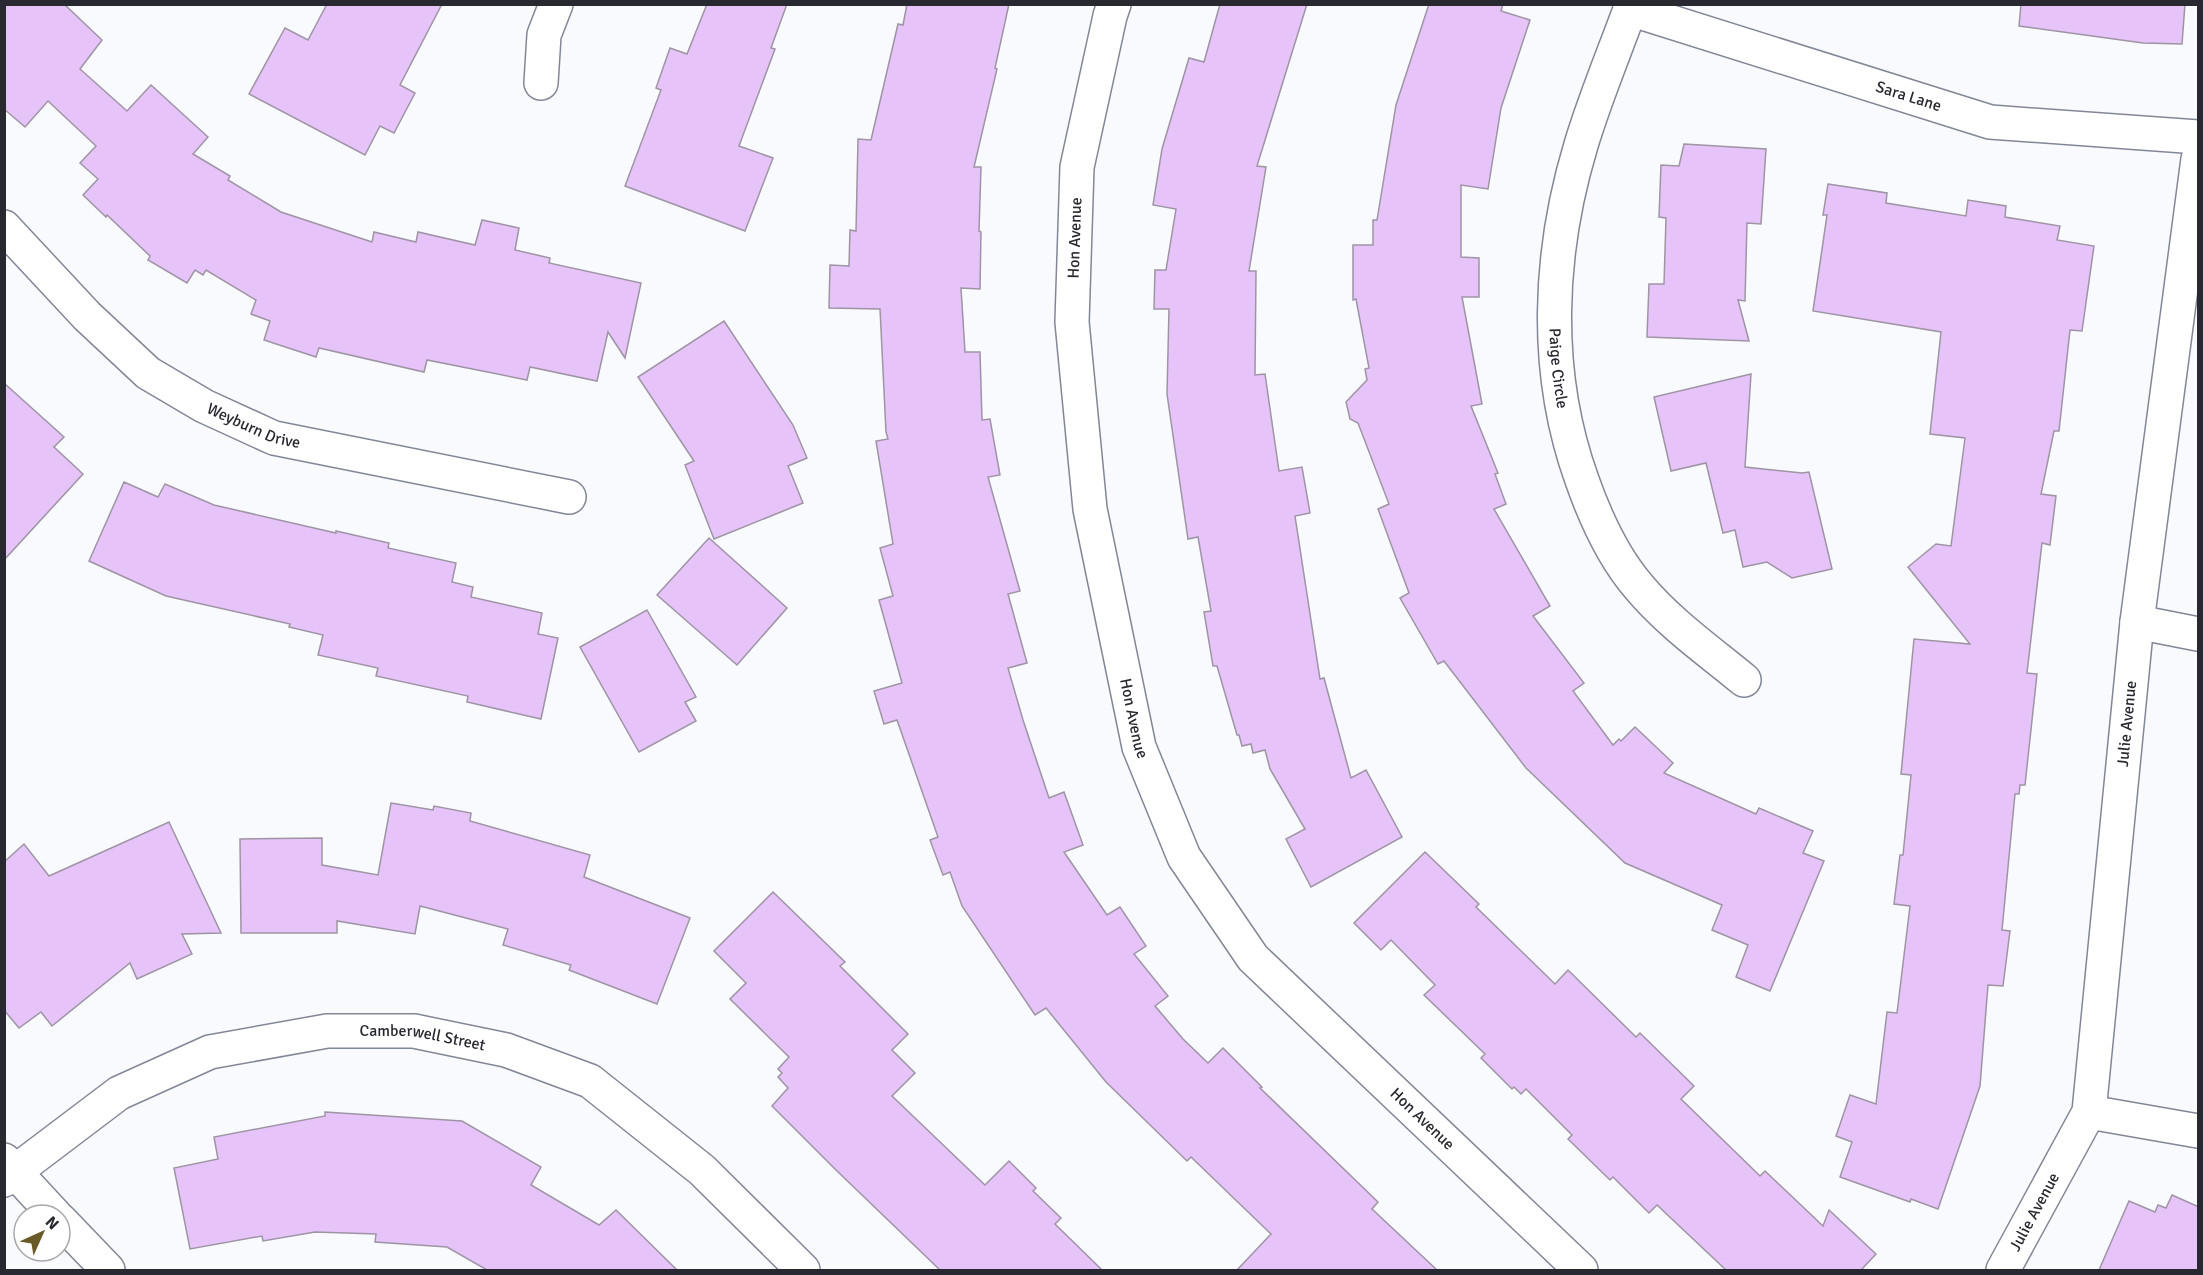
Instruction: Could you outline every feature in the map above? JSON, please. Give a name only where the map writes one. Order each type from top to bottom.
[{"type":"street","points":[[541,83],[544,35],[556,4]]},
{"type":"street","name":"Hon Avenue","points":[[1114,4],[1077,167],[1072,322],[1090,509],[1138,747],[1184,857],[1253,958],[1581,1270]]},
{"type":"street","name":"Sara Lane","points":[[1631,7],[1990,122],[2199,136]]},
{"type":"street","name":"Paige Circle","points":[[1631,7],[1581,144],[1559,242],[1554,288],[1554,348],[1561,404],[1574,459],[1593,511],[1621,563],[1657,607],[1744,680]]},
{"type":"street","name":"Julie Avenue","points":[[2003,1270],[2089,1112],[2137,622],[2199,159]]},
{"type":"street","name":"Weyburn Drive","points":[[4,227],[87,316],[148,373],[204,406],[274,438],[569,497]]},
{"type":"street","points":[[2137,622],[2199,634]]},
{"type":"street","name":"Camberwell Street","points":[[8,1171],[119,1093],[210,1052],[327,1031],[414,1031],[506,1050],[590,1081],[702,1170],[803,1270]]},
{"type":"street","points":[[2089,1112],[2199,1131]]},
{"type":"street","points":[[8,1171],[42,1203]]},
{"type":"street","points":[[72,1232],[108,1270]]},
{"type":"building","points":[[4,4],[64,4],[102,40],[80,69],[127,111],[151,85],[208,137],[193,154],[230,176],[228,180],[281,212],[372,242],[374,232],[416,242],[418,232],[475,245],[482,220],[519,228],[515,250],[550,258],[549,263],[641,283],[625,358],[608,332],[597,381],[530,367],[527,380],[427,360],[424,372],[319,348],[316,357],[264,340],[270,321],[251,314],[256,300],[206,270],[203,275],[195,270],[187,283],[148,260],[150,256],[83,195],[98,179],[80,163],[96,146],[48,101],[25,127],[4,109]]},
{"type":"building","points":[[327,4],[442,4],[400,85],[415,93],[394,133],[380,126],[365,155],[249,94],[285,28],[308,40]]},
{"type":"building","points":[[707,4],[787,4],[771,48],[775,49],[739,146],[773,158],[745,231],[625,186],[661,90],[656,88],[670,48],[687,54]]},
{"type":"building","points":[[907,4],[1009,4],[995,68],[997,69],[974,167],[981,167],[980,289],[961,288],[965,352],[980,352],[982,420],[990,419],[1000,475],[988,477],[1020,591],[1008,594],[1027,663],[1008,668],[1049,798],[1064,792],[1083,845],[1064,852],[1107,915],[1120,907],[1146,946],[1134,954],[1168,996],[1155,1006],[1183,1039],[1208,1063],[1223,1048],[1262,1087],[1260,1088],[1378,1202],[1372,1209],[1437,1270],[1237,1270],[1271,1234],[1191,1157],[1187,1161],[1106,1082],[1046,1008],[1035,1015],[962,906],[950,872],[943,875],[930,840],[938,837],[897,720],[884,724],[874,691],[902,683],[879,600],[893,596],[880,548],[893,544],[876,441],[888,439],[880,309],[829,308],[830,265],[849,266],[850,230],[856,231],[858,139],[871,140],[898,24],[903,25]]},
{"type":"building","points":[[1220,4],[1307,4],[1257,166],[1266,167],[1249,271],[1256,271],[1255,375],[1265,374],[1279,471],[1302,467],[1310,513],[1295,516],[1320,679],[1324,678],[1351,778],[1366,770],[1402,837],[1311,887],[1286,839],[1305,829],[1270,769],[1265,750],[1253,753],[1251,744],[1242,746],[1217,666],[1213,666],[1204,612],[1211,611],[1198,537],[1188,539],[1167,394],[1169,309],[1154,309],[1155,270],[1166,270],[1176,209],[1153,205],[1162,149],[1189,58],[1204,62]]},
{"type":"building","points":[[1429,4],[1503,4],[1501,11],[1530,20],[1501,108],[1488,189],[1461,185],[1461,257],[1479,258],[1479,297],[1462,297],[1482,404],[1471,406],[1498,473],[1495,474],[1506,504],[1494,509],[1550,606],[1533,616],[1584,683],[1573,691],[1613,745],[1619,739],[1621,741],[1635,727],[1673,763],[1664,773],[1756,814],[1759,808],[1813,831],[1803,853],[1824,861],[1770,991],[1736,977],[1748,945],[1712,930],[1722,905],[1625,863],[1526,768],[1444,661],[1438,664],[1400,598],[1409,593],[1378,509],[1389,504],[1358,423],[1350,419],[1346,402],[1367,380],[1365,369],[1369,368],[1356,299],[1353,300],[1353,245],[1373,245],[1373,220],[1377,220],[1396,105]]},
{"type":"building","points":[[2021,4],[2185,4],[2182,44],[2143,43],[2019,26]]},
{"type":"building","points":[[1684,144],[1766,149],[1761,224],[1747,223],[1745,301],[1738,300],[1749,341],[1647,337],[1649,284],[1664,284],[1666,218],[1659,217],[1661,165],[1679,166]]},
{"type":"building","points":[[1828,184],[1887,193],[1886,203],[1966,216],[1968,200],[2006,206],[2005,217],[2060,226],[2057,240],[2094,246],[2082,331],[2070,330],[2059,431],[2054,431],[2041,494],[2056,496],[2050,545],[2042,543],[2027,673],[2037,674],[2025,785],[2020,785],[2019,794],[2015,794],[2002,930],[2010,931],[2003,986],[1988,985],[1980,1086],[1938,1209],[1911,1199],[1910,1202],[1840,1177],[1852,1142],[1836,1136],[1850,1095],[1876,1104],[1887,1012],[1897,1013],[1910,906],[1894,904],[1900,855],[1903,855],[1911,775],[1901,774],[1914,639],[1970,644],[1908,567],[1936,544],[1951,546],[1965,438],[1930,434],[1941,332],[1813,311],[1827,215],[1823,215]]},
{"type":"building","points":[[724,321],[793,425],[807,458],[788,466],[803,503],[714,539],[685,465],[694,461],[638,377]]},
{"type":"building","points":[[1751,374],[1745,467],[1809,472],[1832,569],[1792,578],[1767,562],[1743,567],[1735,530],[1723,533],[1706,463],[1671,471],[1654,397]]},
{"type":"building","points":[[4,383],[64,437],[54,447],[83,474],[4,560]]},
{"type":"building","points":[[124,482],[158,497],[165,484],[214,505],[389,543],[388,548],[456,563],[452,582],[473,587],[471,597],[542,613],[538,634],[558,638],[541,719],[467,702],[468,696],[376,676],[378,668],[318,655],[323,635],[289,627],[290,624],[166,596],[89,561]]},
{"type":"building","points":[[709,538],[787,608],[737,665],[657,595]]},
{"type":"building","points":[[647,610],[696,697],[685,702],[696,721],[639,752],[580,647]]},
{"type":"building","points":[[391,803],[433,810],[434,806],[471,813],[470,821],[590,855],[584,877],[690,918],[657,1004],[569,970],[571,965],[503,945],[508,929],[420,906],[415,934],[337,921],[337,933],[241,933],[240,839],[322,838],[322,865],[378,875]]},
{"type":"building","points":[[169,822],[221,933],[182,934],[192,954],[137,979],[130,963],[52,1026],[41,1012],[19,1028],[4,1010],[4,862],[24,844],[49,876]]},
{"type":"building","points":[[1425,852],[1479,904],[1476,907],[1555,984],[1568,970],[1636,1037],[1640,1033],[1694,1086],[1681,1099],[1760,1176],[1765,1171],[1823,1226],[1829,1210],[1876,1254],[1861,1270],[1726,1270],[1657,1205],[1649,1213],[1613,1177],[1610,1180],[1568,1139],[1572,1135],[1526,1089],[1521,1094],[1514,1087],[1512,1089],[1481,1058],[1485,1054],[1424,995],[1435,985],[1391,940],[1381,950],[1354,923]]},
{"type":"building","points":[[773,892],[845,962],[840,966],[908,1034],[892,1050],[915,1073],[892,1096],[985,1185],[1009,1161],[1036,1188],[1033,1191],[1061,1218],[1055,1224],[1102,1270],[940,1270],[772,1106],[788,1088],[778,1077],[782,1073],[778,1069],[789,1057],[730,999],[746,983],[714,951]]},
{"type":"building","points":[[325,1112],[462,1121],[541,1167],[531,1185],[599,1225],[616,1210],[677,1270],[487,1270],[447,1247],[375,1242],[376,1234],[315,1232],[263,1241],[262,1236],[190,1249],[174,1168],[218,1159],[214,1137],[325,1116]]},
{"type":"building","points":[[2172,1195],[2199,1207],[2199,1270],[2099,1270],[2129,1201],[2155,1212],[2158,1205],[2166,1208]]}]
